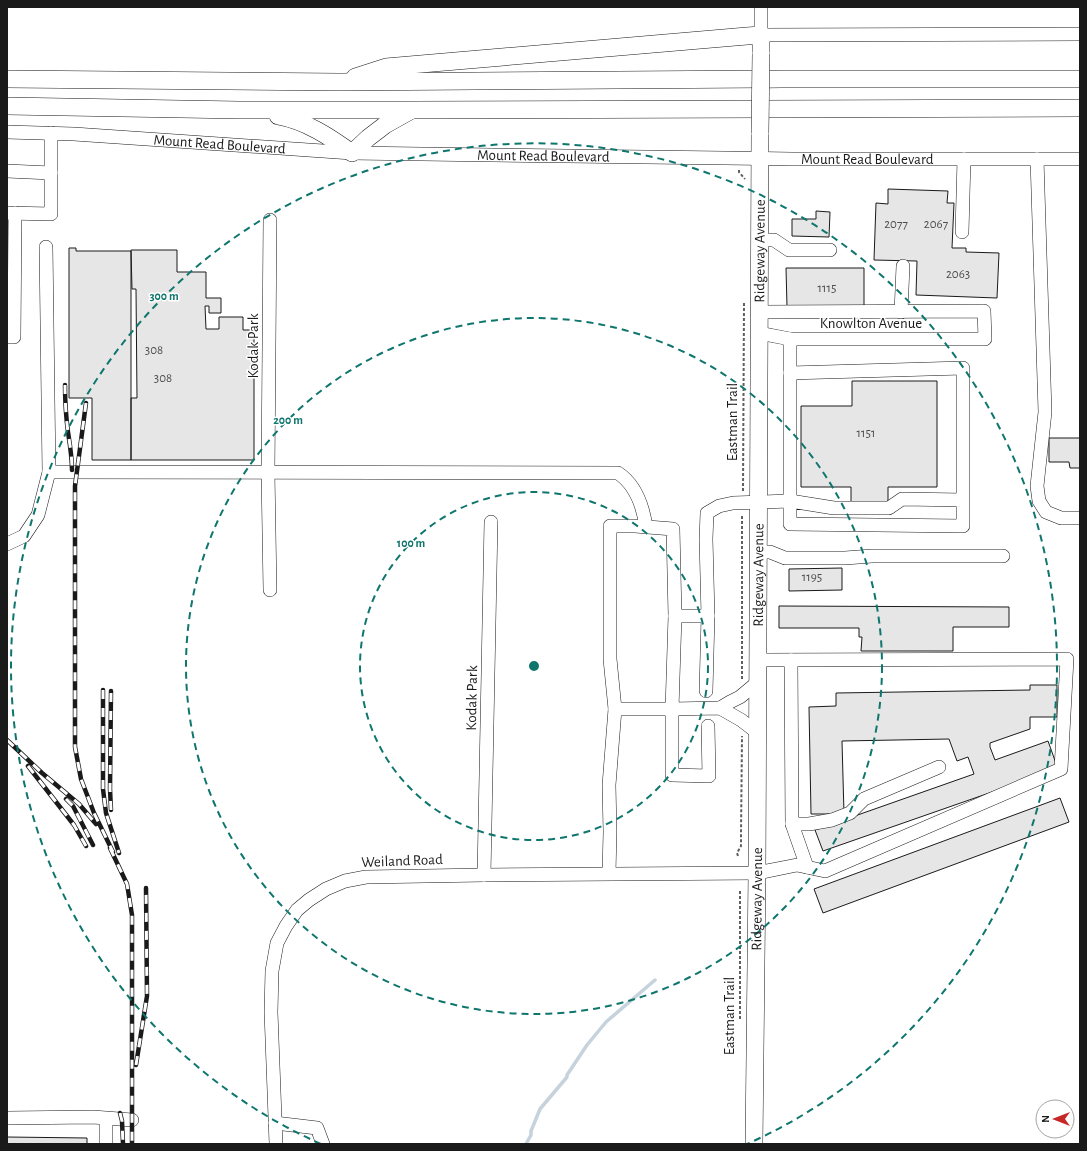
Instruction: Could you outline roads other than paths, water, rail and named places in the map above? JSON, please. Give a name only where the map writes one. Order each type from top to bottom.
[{"type":"main road","name":"Ridgeway Avenue","points":[[754,1144],[757,872],[750,734],[750,681],[758,660],[758,552],[750,503],[759,333],[761,35]]},
{"type":"main road","points":[[339,82],[386,67],[761,35]]},
{"type":"main road","points":[[7,79],[339,82],[782,79],[1080,79]]},
{"type":"main road","name":"Mount Read Boulevard","points":[[7,106],[239,110],[1080,108]]},
{"type":"main road","points":[[239,110],[289,118],[312,127],[352,153],[385,125],[411,110]]},
{"type":"street","name":"Ridgeway Avenue","points":[[761,7],[761,35]]},
{"type":"street","points":[[761,35],[1080,34]]},
{"type":"street","name":"Mount Read Boulevard","points":[[7,132],[50,133],[352,153],[739,158],[1080,159]]},
{"type":"street","points":[[10,337],[11,213],[50,214],[50,133]]},
{"type":"street","points":[[962,232],[964,159]]},
{"type":"street","points":[[1037,159],[1045,412],[1037,486],[1039,501],[1046,512],[1061,518],[1080,518]]},
{"type":"street","points":[[7,171],[51,173]]},
{"type":"street","name":"Kodak Park","points":[[270,220],[268,473],[270,590]]},
{"type":"street","points":[[760,240],[774,240],[788,250],[830,250]]},
{"type":"street","points":[[7,544],[24,536],[38,515],[49,472],[46,247]]},
{"type":"street","points":[[759,312],[901,312],[903,266]]},
{"type":"street","name":"Knowlton Avenue","points":[[759,333],[790,339],[985,339],[984,312],[901,312]]},
{"type":"street","points":[[790,339],[790,373],[790,501],[790,524],[962,526],[963,368],[790,373]]},
{"type":"street","points":[[49,472],[618,473],[631,484],[638,497],[644,512],[646,527]]},
{"type":"street","points":[[706,691],[708,616],[706,539],[707,513],[719,506],[750,503],[790,501],[834,508],[889,508],[902,499],[963,500]]},
{"type":"street","name":"Kodak Park","points":[[484,875],[491,522]]},
{"type":"street","points":[[609,873],[609,785],[615,709],[610,658],[610,526],[673,529],[675,616],[672,708],[672,775],[709,776],[708,726]]},
{"type":"street","points":[[758,552],[770,552],[785,558],[845,558],[872,556],[1003,556]]},
{"type":"street","points":[[675,616],[708,616]]},
{"type":"street","name":"Weiland Road","points":[[276,1144],[271,1012],[272,970],[277,944],[286,926],[297,910],[326,889],[345,881],[366,877],[757,872],[797,865],[825,870],[1061,769],[1067,659],[791,660]]},
{"type":"street","points":[[758,660],[791,660],[792,824],[807,867]]},
{"type":"street","points":[[615,709],[720,708],[740,697],[750,681]]},
{"type":"street","points":[[720,708],[740,720],[750,734]]},
{"type":"street","points":[[792,824],[832,820],[850,813],[864,799],[939,767]]},
{"type":"street","points":[[7,1118],[93,1117],[132,1120]]},
{"type":"street","points":[[106,1119],[106,1144]]},
{"type":"street","points":[[275,1123],[317,1128],[323,1144]]},
{"type":"waterway","points":[[526,1144],[531,1135],[531,1131],[540,1109],[567,1077],[587,1045],[606,1022],[655,980]]},
{"type":"railway","points":[[65,385],[66,415],[72,470]]},
{"type":"railway","points":[[86,403],[75,486],[75,747],[81,779],[94,813],[113,852]]},
{"type":"railway","points":[[103,690],[103,789],[106,813],[119,853]]},
{"type":"railway","points":[[111,691],[111,810]]},
{"type":"railway","points":[[7,740],[42,773],[79,804],[96,824]]},
{"type":"railway","points":[[28,766],[74,825],[86,846]]},
{"type":"railway","points":[[66,799],[73,806],[93,845]]},
{"type":"railway","points":[[110,848],[127,884],[132,915],[132,1144]]},
{"type":"railway","points":[[136,1065],[147,996],[146,888]]},
{"type":"railway","points":[[120,1113],[122,1121],[123,1144]]}]
